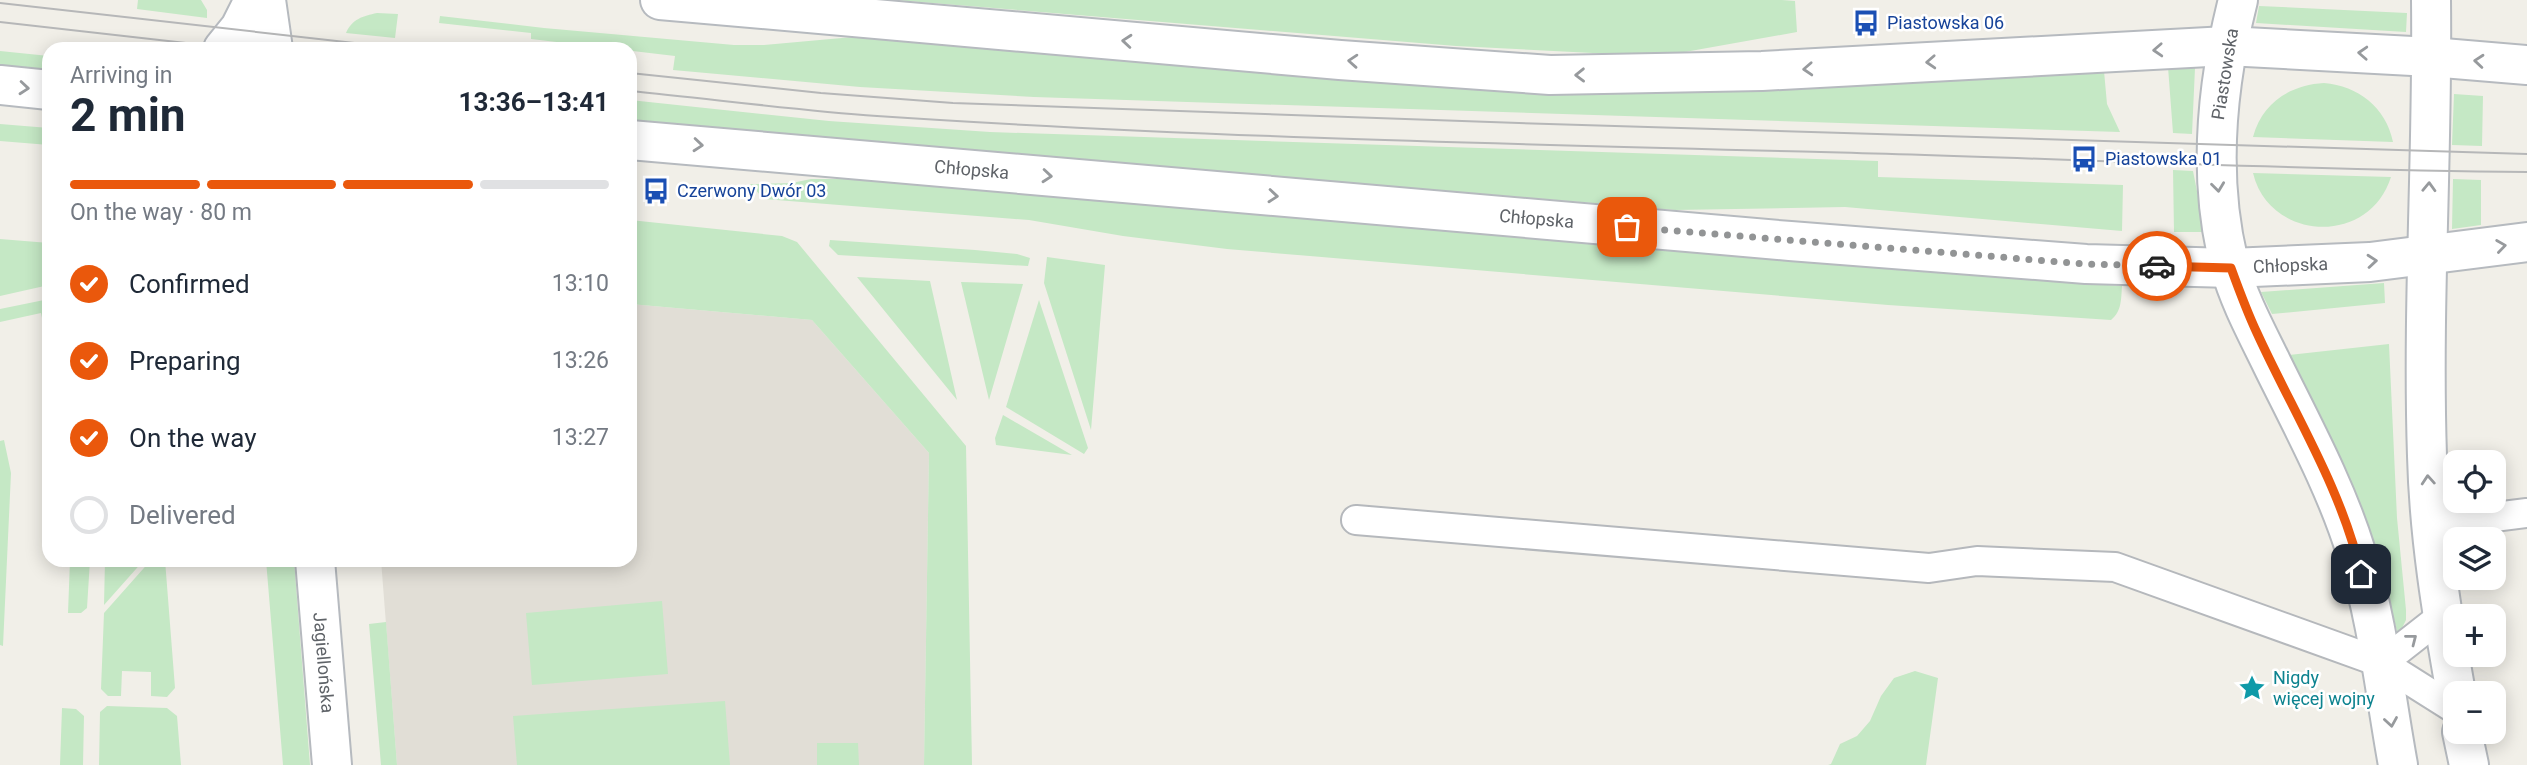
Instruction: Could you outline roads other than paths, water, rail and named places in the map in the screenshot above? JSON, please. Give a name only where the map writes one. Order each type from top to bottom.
[{"type":"main road","points":[[229,42],[240,29],[254,0]]},
{"type":"main road","points":[[266,0],[273,42]]},
{"type":"main road","points":[[660,0],[1340,60],[1550,75],[1762,71],[2227,46],[2527,65]]},
{"type":"main road","name":"Piastowska","points":[[2238,0],[2227,46],[2215,143],[2224,230],[2231,268],[2256,331],[2325,473],[2356,552],[2382,663],[2398,765]]},
{"type":"main road","points":[[2431,0],[2425,379],[2431,525],[2453,681]]},
{"type":"main road","points":[[0,85],[42,89]]},
{"type":"main road","name":"Chłopska","points":[[637,141],[1790,241],[2086,264],[2231,268],[2370,262],[2527,242]]},
{"type":"main road","name":"Jagiellońska","points":[[316,567],[332,765]]},
{"type":"main road","points":[[2465,744],[2469,765]]},
{"type":"street","points":[[2431,525],[2527,513]]},
{"type":"street","points":[[1356,520],[1929,568],[1977,561],[2115,567],[2382,663],[2443,701]]},
{"type":"street","points":[[2382,663],[2442,615]]},
{"type":"tram line","points":[[0,3],[346,42]]},
{"type":"tram line","points":[[0,22],[177,42]]},
{"type":"tram line","points":[[637,74],[821,93],[953,103],[2527,154]]},
{"type":"tram line","points":[[637,92],[877,116],[1231,135],[2527,172]]},
{"type":"place","name":"Piastowska 06","points":[[1866,23]]},
{"type":"place","name":"Piastowska 01","points":[[2084,159]]},
{"type":"place","name":"Czerwony Dwór 03","points":[[656,191]]},
{"type":"place","name":"Nigdy więcej wojny","points":[[2252,688]]}]
